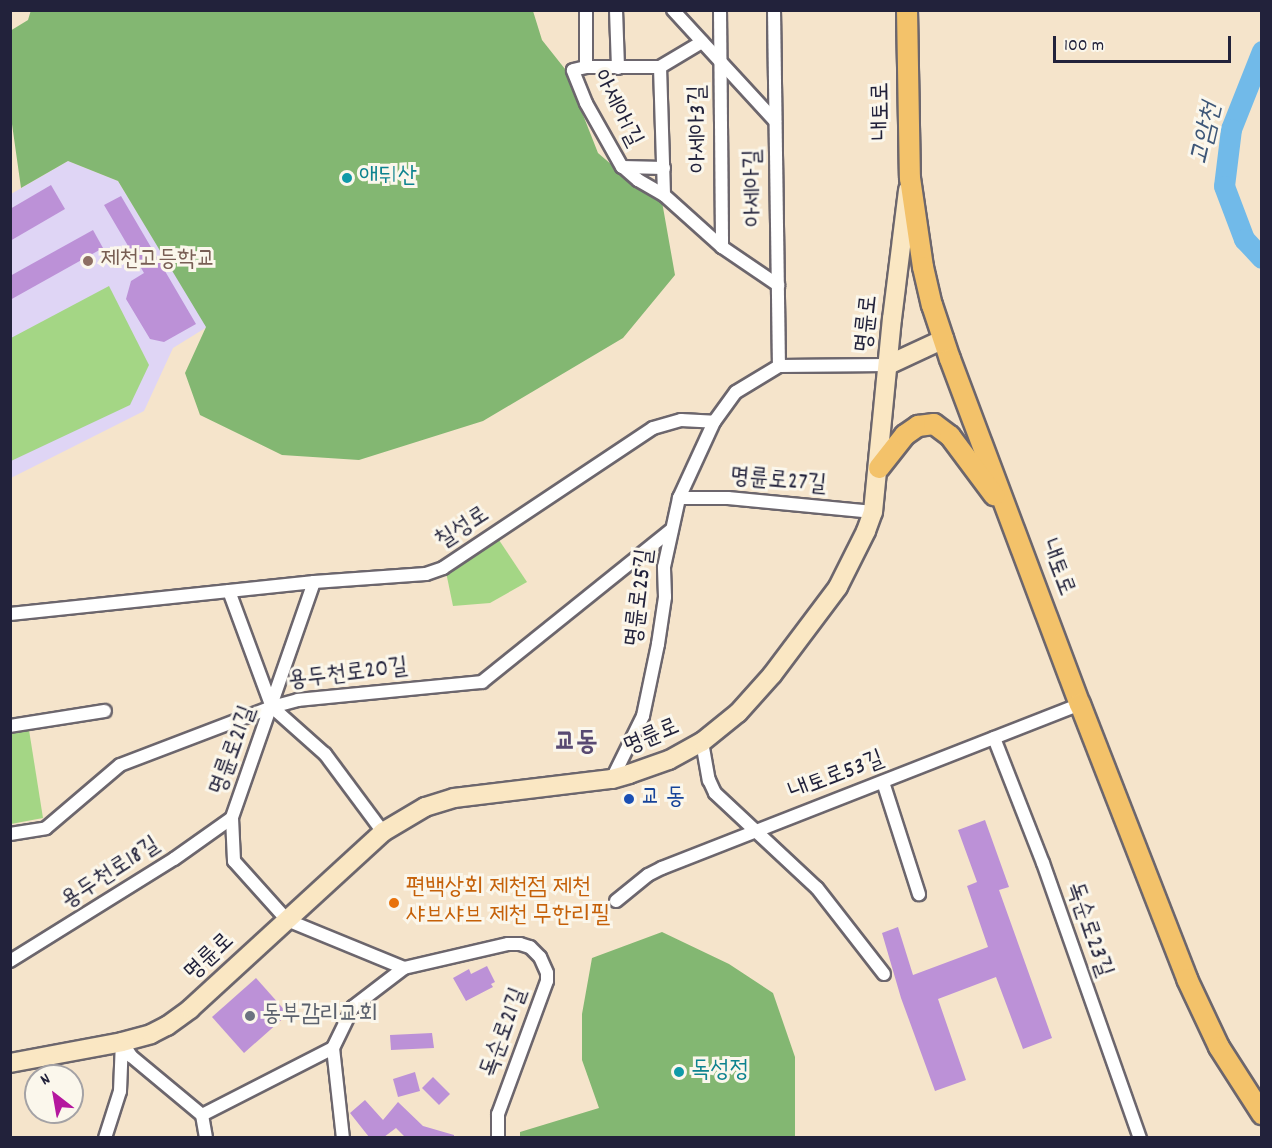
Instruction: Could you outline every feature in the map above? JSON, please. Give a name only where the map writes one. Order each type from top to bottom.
[{"type":"main road","name":"내토로","points":[[907,10],[910,178],[923,267],[944,339],[1080,704],[1187,979],[1219,1047],[1262,1114]]},
{"type":"main road","points":[[879,468],[905,435],[918,426],[934,424],[950,436],[1009,514]]},
{"type":"street","name":"아세아1길","points":[[586,10],[586,66],[573,70],[586,103],[622,167],[664,168],[664,195]]},
{"type":"street","points":[[616,10],[618,68]]},
{"type":"street","points":[[673,10],[775,121]]},
{"type":"street","name":"아세아3길","points":[[720,10],[722,247]]},
{"type":"street","name":"아세아길","points":[[774,10],[779,366]]},
{"type":"street","points":[[586,66],[660,67],[702,42]]},
{"type":"street","points":[[660,67],[664,168]]},
{"type":"street","points":[[622,167],[638,180],[664,195],[722,247],[778,285]]},
{"type":"street","name":"명륜로","points":[[10,1063],[122,1042],[151,1034],[190,1009],[383,832],[425,807],[454,798],[612,779],[669,760],[702,742],[754,696],[826,605],[856,553],[873,512],[910,178]]},
{"type":"street","points":[[714,422],[736,392],[779,366],[888,365],[944,339]]},
{"type":"street","name":"칠성로","points":[[10,614],[314,582],[411,576],[443,568],[653,428],[681,420],[714,422]]},
{"type":"street","name":"명륜로25길","points":[[612,779],[643,716],[665,597],[664,567],[679,498],[714,422]]},
{"type":"street","name":"명륜로27길","points":[[679,498],[728,498],[873,512]]},
{"type":"street","name":"용두천로20길","points":[[10,834],[46,828],[120,765],[272,707],[298,699],[482,682],[671,530]]},
{"type":"street","name":"명륜로21길","points":[[287,920],[234,861],[232,818],[314,582]]},
{"type":"street","points":[[229,591],[272,707],[325,754],[383,832]]},
{"type":"street","name":"내토로53길","points":[[616,901],[648,875],[662,868],[1080,704]]},
{"type":"street","points":[[10,726],[105,711]]},
{"type":"street","name":"독순로23길","points":[[994,738],[1043,863],[1140,1137]]},
{"type":"street","points":[[702,742],[709,780],[716,793],[817,888],[884,974]]},
{"type":"street","points":[[883,782],[919,894]]},
{"type":"street","name":"용두천로18길","points":[[10,962],[174,859],[232,818]]},
{"type":"street","points":[[287,920],[404,968]]},
{"type":"street","name":"독순로21길","points":[[404,968],[508,944],[530,947],[544,966],[547,981],[498,1114],[498,1137]]},
{"type":"street","points":[[343,1137],[333,1048],[353,1007],[404,968]]},
{"type":"street","points":[[122,1042],[131,1056],[202,1115],[206,1137]]},
{"type":"street","points":[[105,1137],[120,1091],[122,1042]]},
{"type":"street","points":[[202,1115],[333,1048]]},
{"type":"shaded area","name":"제천고등학교","points":[[68,161],[118,181],[207,327],[173,348],[144,411],[11,478],[11,194]]},
{"type":"green space","points":[[31,10],[533,11],[542,40],[565,69],[598,153],[619,171],[661,196],[675,275],[623,338],[483,421],[359,460],[282,455],[200,415],[185,373],[206,327],[118,181],[68,161],[21,188],[11,117],[10,31],[28,20]]},
{"type":"green space","points":[[109,286],[149,365],[130,405],[11,461],[11,338]]},
{"type":"green space","points":[[497,537],[527,582],[490,603],[453,606],[446,572]]},
{"type":"green space","points":[[29,730],[43,818],[11,824],[11,733]]},
{"type":"green space","points":[[662,932],[729,964],[773,993],[795,1057],[795,1137],[520,1137],[520,1132],[599,1108],[582,1060],[582,1014],[592,958]]},
{"type":"building","points":[[51,185],[65,209],[10,241],[10,209]]},
{"type":"building","points":[[121,196],[196,324],[164,342],[150,339],[126,299],[131,281],[144,273],[104,205]]},
{"type":"building","points":[[93,230],[103,248],[10,300],[10,276]]},
{"type":"building","points":[[985,820],[1009,887],[999,890],[1052,1038],[1023,1049],[996,977],[938,999],[966,1080],[935,1091],[901,998],[882,933],[898,927],[913,975],[988,947],[967,886],[977,882],[958,830]]},
{"type":"building","points":[[487,966],[495,982],[491,984],[493,987],[466,1001],[453,978],[469,969],[471,974]]},
{"type":"building","name":"동부감리교회","points":[[256,978],[288,1014],[244,1053],[212,1017]]},
{"type":"building","points":[[432,1033],[434,1048],[391,1050],[390,1035]]},
{"type":"building","points":[[415,1072],[420,1091],[398,1097],[393,1079]]},
{"type":"building","points":[[433,1077],[450,1094],[439,1105],[422,1088]]},
{"type":"building","points":[[365,1100],[383,1120],[398,1102],[423,1126],[454,1135],[454,1137],[405,1137],[396,1128],[384,1137],[369,1137],[350,1113]]},
{"type":"waterway","name":"고암천","points":[[1262,51],[1231,129],[1224,186],[1244,239],[1262,258]]},
{"type":"place","name":"애뒤산","points":[[347,178]]},
{"type":"place","name":"제천고등학교","points":[[88,261]]},
{"type":"place","name":"교 동","points":[[629,799]]},
{"type":"place","name":"편백상회 제천점 제천 샤브샤브 제천 무한리필","points":[[394,903]]},
{"type":"place","name":"동부감리교회","points":[[250,1016]]},
{"type":"place","name":"독성정","points":[[679,1072]]},
{"type":"district","name":"교동","points":[[576,744]]}]
